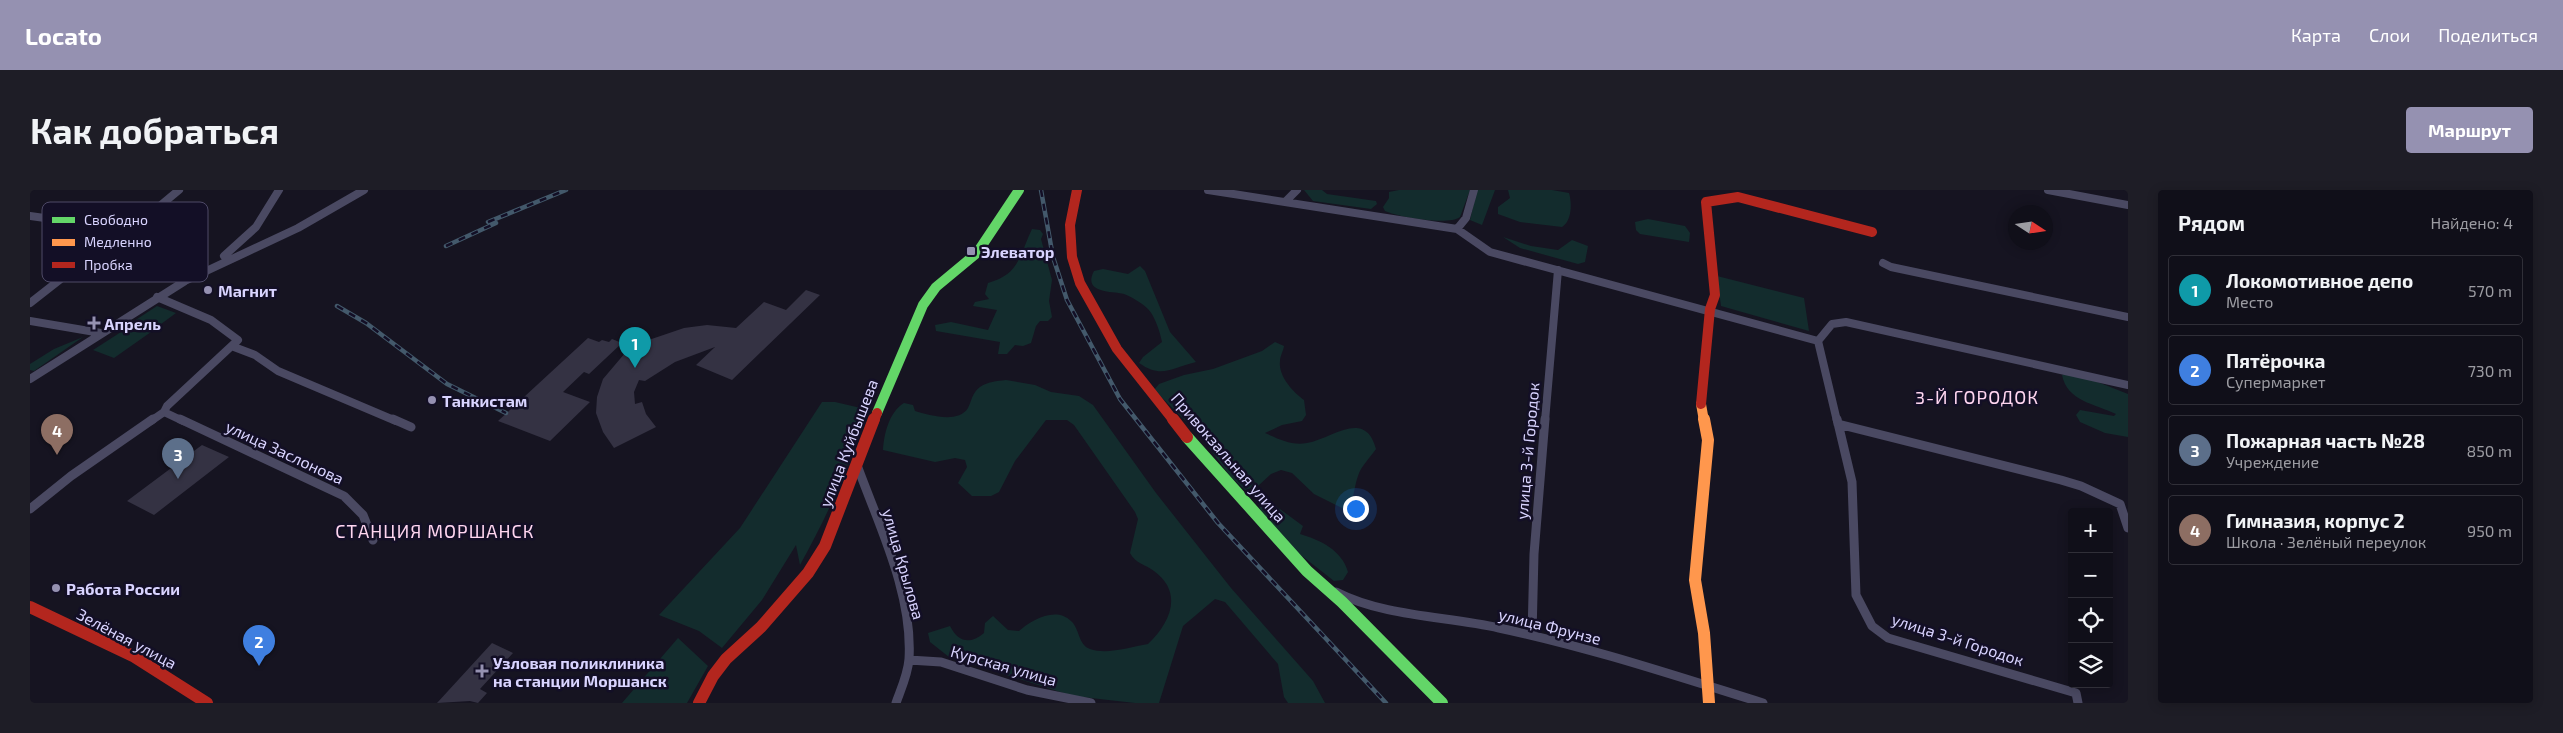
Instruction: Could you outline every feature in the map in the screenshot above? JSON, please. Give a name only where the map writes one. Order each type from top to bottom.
[{"type":"street","points":[[165,202],[179,190]]},
{"type":"street","points":[[208,268],[252,234],[263,220],[279,190]]},
{"type":"street","points":[[208,269],[325,214],[364,190]]},
{"type":"street","name":"улица Куйбышева","points":[[699,703],[713,676],[726,659],[761,627],[808,573],[825,546],[922,306],[936,287],[982,247],[1019,190]]},
{"type":"street","name":"Привокзальная улица","points":[[1077,190],[1070,225],[1072,257],[1080,283],[1117,349],[1203,458],[1306,571],[1342,599],[1442,703]]},
{"type":"street","points":[[1208,190],[1457,229],[1490,252],[1710,310],[1818,341],[1824,334],[1826,326],[1832,322],[1846,322],[2128,385]]},
{"type":"street","points":[[1286,201],[1297,190]]},
{"type":"street","points":[[1457,229],[1466,218],[1474,190]]},
{"type":"street","points":[[2048,190],[2128,205]]},
{"type":"street","points":[[1708,703],[1704,633],[1695,580],[1708,440],[1701,402],[1710,310],[1716,294],[1707,230],[1706,202],[1738,197],[1872,232]]},
{"type":"street","points":[[252,234],[276,237]]},
{"type":"street","points":[[1883,263],[1891,267],[2128,317]]},
{"type":"street","name":"улица 3-й Городок","points":[[1532,635],[1534,554],[1558,270]]},
{"type":"street","points":[[30,303],[57,282]]},
{"type":"street","points":[[30,379],[157,297],[184,282]]},
{"type":"street","points":[[157,297],[211,320],[236,343],[278,371],[411,427]]},
{"type":"street","points":[[30,321],[101,333]]},
{"type":"street","name":"улица 3-й Городок","points":[[1818,341],[1852,482],[1856,595],[1872,626],[1888,638],[2076,693],[2078,703]]},
{"type":"street","points":[[30,509],[71,476],[164,412],[167,406],[236,343]]},
{"type":"street","name":"улица Заслонова","points":[[164,412],[344,496],[360,508],[369,522],[373,540]]},
{"type":"street","points":[[1838,424],[2081,486],[2120,504],[2128,528]]},
{"type":"street","name":"улица Крылова","points":[[857,464],[884,541],[902,601],[907,630],[909,660],[896,703]]},
{"type":"street","name":"улица Фрунзе","points":[[1342,599],[1575,645],[1763,703]]},
{"type":"street","name":"Зелёная улица","points":[[30,607],[133,656],[207,703]]},
{"type":"street","name":"Курская улица","points":[[909,660],[941,662],[1027,690],[1089,703]]},
{"type":"green space","points":[[1304,190],[1322,190],[1327,194],[1376,201],[1377,204],[1371,209],[1313,201]]},
{"type":"green space","points":[[1399,190],[1470,190],[1460,217],[1454,220],[1434,221],[1401,216],[1385,211],[1383,207],[1389,198],[1389,192]]},
{"type":"green space","points":[[1477,190],[1495,190],[1482,225],[1470,220]]},
{"type":"green space","points":[[1508,190],[1552,190],[1569,193],[1571,207],[1568,221],[1562,227],[1520,222],[1498,214],[1498,207],[1510,198]]},
{"type":"green space","points":[[1648,219],[1685,226],[1690,233],[1689,242],[1640,234],[1636,230],[1635,222]]},
{"type":"green space","points":[[1032,229],[1040,230],[1043,234],[1041,239],[1052,280],[1049,301],[1052,317],[1048,321],[1040,321],[1036,326],[1031,343],[1023,346],[1015,345],[1007,354],[998,354],[1000,342],[936,331],[935,325],[951,322],[988,330],[997,310],[973,306],[975,302],[989,299],[985,294],[988,283],[1007,275],[1013,269],[1021,256]]},
{"type":"green space","points":[[1503,237],[1531,246],[1558,250],[1572,240],[1588,246],[1585,262],[1578,264],[1520,248]]},
{"type":"green space","points":[[1140,266],[1145,271],[1170,332],[1196,362],[1167,371],[1147,368],[1139,363],[1143,357],[1162,342],[1159,329],[1151,312],[1140,302],[1124,294],[1100,290],[1092,284],[1091,278],[1094,271],[1103,269],[1128,274]]},
{"type":"green space","points":[[1717,276],[1804,298],[1809,331],[1721,306]]},
{"type":"green space","points":[[157,306],[176,313],[157,327],[128,325]]},
{"type":"green space","points":[[121,332],[151,332],[114,358],[93,350]]},
{"type":"green space","points":[[83,337],[34,371],[30,370],[30,364],[54,349]]},
{"type":"green space","points":[[1275,342],[1284,346],[1280,359],[1281,372],[1295,393],[1304,400],[1306,415],[1302,421],[1282,425],[1265,433],[1285,441],[1301,444],[1347,429],[1356,428],[1364,430],[1371,437],[1376,449],[1359,472],[1352,497],[1344,509],[1314,494],[1292,473],[1281,470],[1271,474],[1258,486],[1245,490],[1230,476],[1198,433],[1154,390],[1159,384],[1184,375],[1213,369],[1262,351]]},
{"type":"green space","points":[[2067,374],[2090,379],[2128,394],[2128,437],[2105,433],[2080,422],[2076,415],[2080,410],[2114,416],[2116,414],[2076,396],[2065,384],[2062,375]]},
{"type":"green space","points":[[1006,380],[1035,385],[1051,392],[1079,396],[1093,405],[1156,493],[1231,588],[1313,681],[1325,703],[1288,703],[1284,697],[1278,664],[1225,602],[1215,599],[1183,626],[1159,703],[1135,703],[1073,696],[949,657],[930,642],[928,633],[950,626],[957,636],[965,640],[979,637],[984,633],[985,623],[993,616],[1008,630],[1019,631],[1044,616],[1058,615],[1065,617],[1074,624],[1086,647],[1097,651],[1119,650],[1148,644],[1162,627],[1170,608],[1171,598],[1169,589],[1163,580],[1154,571],[1138,562],[1130,553],[1138,519],[1135,512],[1074,425],[1067,420],[1046,420],[1015,461],[999,492],[991,496],[972,496],[958,483],[967,467],[965,460],[955,458],[935,462],[883,450],[886,430],[891,418],[904,403],[913,405],[915,411],[943,417],[957,416],[968,408],[977,389],[989,383]]},
{"type":"green space","points":[[822,402],[835,402],[865,409],[846,470],[820,528],[800,565],[796,545],[762,600],[722,648],[699,631],[659,615],[740,528]]},
{"type":"green space","points":[[1269,501],[1303,526],[1300,534],[1315,539],[1329,547],[1341,558],[1348,572],[1343,580],[1334,581],[1297,552],[1262,513],[1258,504]]},
{"type":"green space","points":[[678,638],[708,666],[687,703],[622,703]]},
{"type":"building","points":[[806,290],[820,295],[732,380],[696,365],[715,347],[675,362],[645,381],[639,380],[634,392],[635,404],[642,402],[646,414],[656,427],[614,448],[603,432],[596,413],[597,397],[603,379],[631,346],[684,328],[707,325],[736,328],[764,302],[786,310]]},
{"type":"building","points":[[588,338],[599,342],[602,340],[609,342],[612,339],[622,343],[589,374],[584,372],[563,392],[590,402],[550,441],[498,421]]},
{"type":"building","points":[[202,445],[229,457],[154,515],[127,501]]},
{"type":"building","name":"Узловая поликлиника на станции Моршанск","points":[[492,643],[513,653],[480,689],[487,693],[478,703],[470,701],[437,703]]},
{"type":"railway","points":[[488,222],[566,190]]},
{"type":"railway","points":[[1041,190],[1053,257],[1067,300],[1120,399],[1218,523],[1386,703]]},
{"type":"railway","points":[[446,246],[496,223]]},
{"type":"railway","points":[[337,306],[366,323],[447,384],[506,413]]},
{"type":"traffic: fast","points":[[877,413],[923,305],[936,287],[977,253],[1019,190]]},
{"type":"traffic: fast","points":[[1187,437],[1307,571],[1342,602],[1442,703]]},
{"type":"traffic: slow","points":[[1701,404],[1708,440],[1695,580],[1704,633],[1709,703]]},
{"type":"traffic: jam","points":[[1077,190],[1070,225],[1072,257],[1080,283],[1117,349],[1187,437]]},
{"type":"traffic: jam","points":[[1701,404],[1710,309],[1715,295],[1706,202],[1738,197],[1872,232]]},
{"type":"traffic: jam","points":[[699,703],[713,676],[726,659],[761,627],[808,573],[825,546],[877,413]]},
{"type":"traffic: jam","points":[[30,607],[133,656],[207,703]]},
{"type":"place","name":"Элеватор","points":[[971,251]]},
{"type":"place","name":"Магнит","points":[[208,290]]},
{"type":"place","name":"Апрель","points":[[94,323]]},
{"type":"place","name":"Локомотивное депо","points":[[635,368]]},
{"type":"place","name":"Танкистам","points":[[432,400]]},
{"type":"place","name":"Гимназия, корпус 2","points":[[57,455]]},
{"type":"place","name":"Пожарная часть №28","points":[[178,479]]},
{"type":"place","name":"Работа России","points":[[56,588]]},
{"type":"place","name":"Пятёрочка","points":[[259,666]]},
{"type":"place","name":"Узловая поликлиника на станции Моршанск","points":[[482,671]]},
{"type":"district","name":"3-Й ГОРОДОК","points":[[1977,397]]},
{"type":"district","name":"СТАНЦИЯ МОРШАНСК","points":[[435,531]]}]
